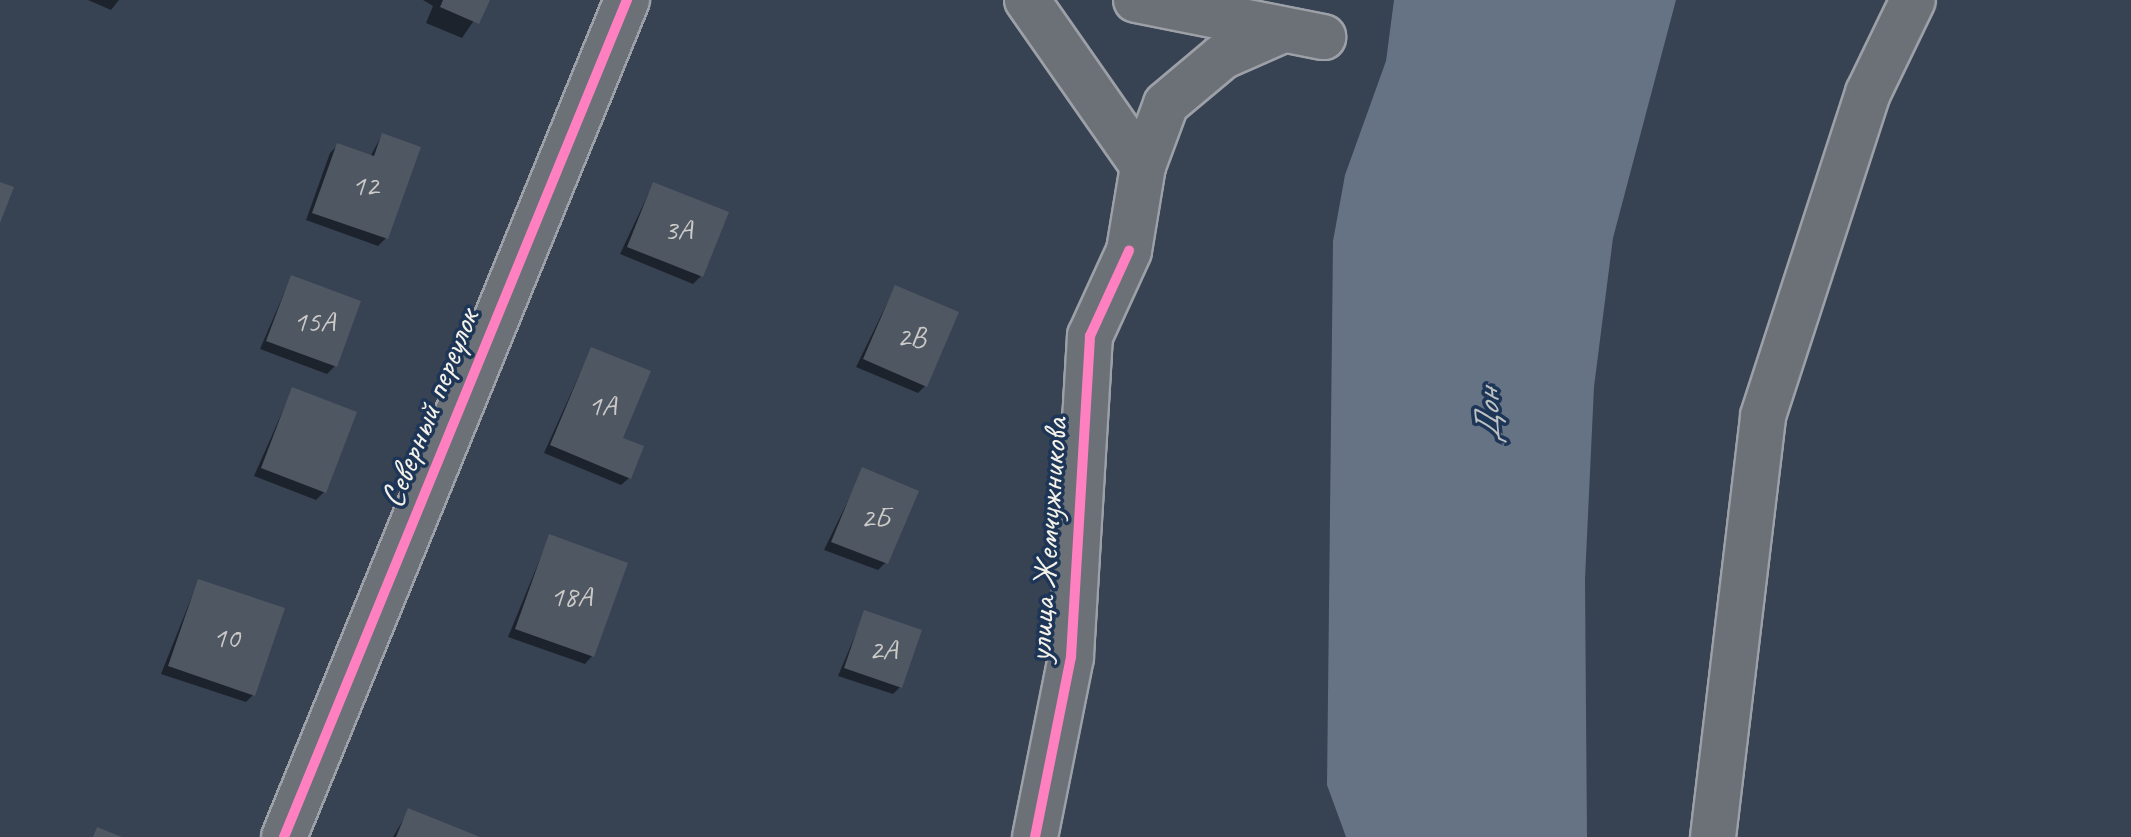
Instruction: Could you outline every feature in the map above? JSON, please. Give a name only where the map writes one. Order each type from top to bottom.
[{"type":"street","name":"Северный переулок","points":[[284,837],[627,0]]},
{"type":"street","points":[[1027,0],[1143,166]]},
{"type":"street","name":"улица Жемчужникова","points":[[1035,837],[1071,657],[1090,336],[1129,251],[1143,166],[1166,104],[1222,57],[1303,34],[1136,0]]},
{"type":"street","points":[[1713,837],[1763,416],[1868,93],[1913,0]]},
{"type":"water","name":"Дон","points":[[1394,0],[1676,0],[1613,238],[1594,387],[1585,579],[1587,837],[1346,837],[1327,785],[1333,241],[1345,175],[1386,61]]},
{"type":"building","points":[[443,0],[490,0],[479,24],[440,7]]},
{"type":"building","points":[[382,133],[421,147],[388,239],[312,213],[337,143],[374,156]]},
{"type":"building","points":[[0,182],[14,187],[0,223]]},
{"type":"building","points":[[653,182],[729,212],[703,277],[627,247]]},
{"type":"building","points":[[291,275],[361,301],[337,367],[266,341]]},
{"type":"building","points":[[895,285],[959,312],[927,387],[863,359]]},
{"type":"building","points":[[591,347],[651,371],[623,438],[644,446],[631,479],[550,445]]},
{"type":"building","points":[[292,387],[357,412],[326,493],[261,468]]},
{"type":"building","points":[[862,467],[919,491],[888,564],[831,542]]},
{"type":"building","points":[[549,534],[628,563],[594,657],[515,629]]},
{"type":"building","points":[[198,579],[285,608],[255,696],[168,666]]},
{"type":"building","points":[[864,610],[922,630],[902,688],[844,668]]},
{"type":"building","points":[[408,808],[480,837],[396,837]]},
{"type":"building","points":[[97,827],[122,837],[93,837]]},
{"type":"cycle path","points":[[284,837],[627,0]]},
{"type":"cycle path","points":[[1035,837],[1071,657],[1090,336],[1129,251]]}]
